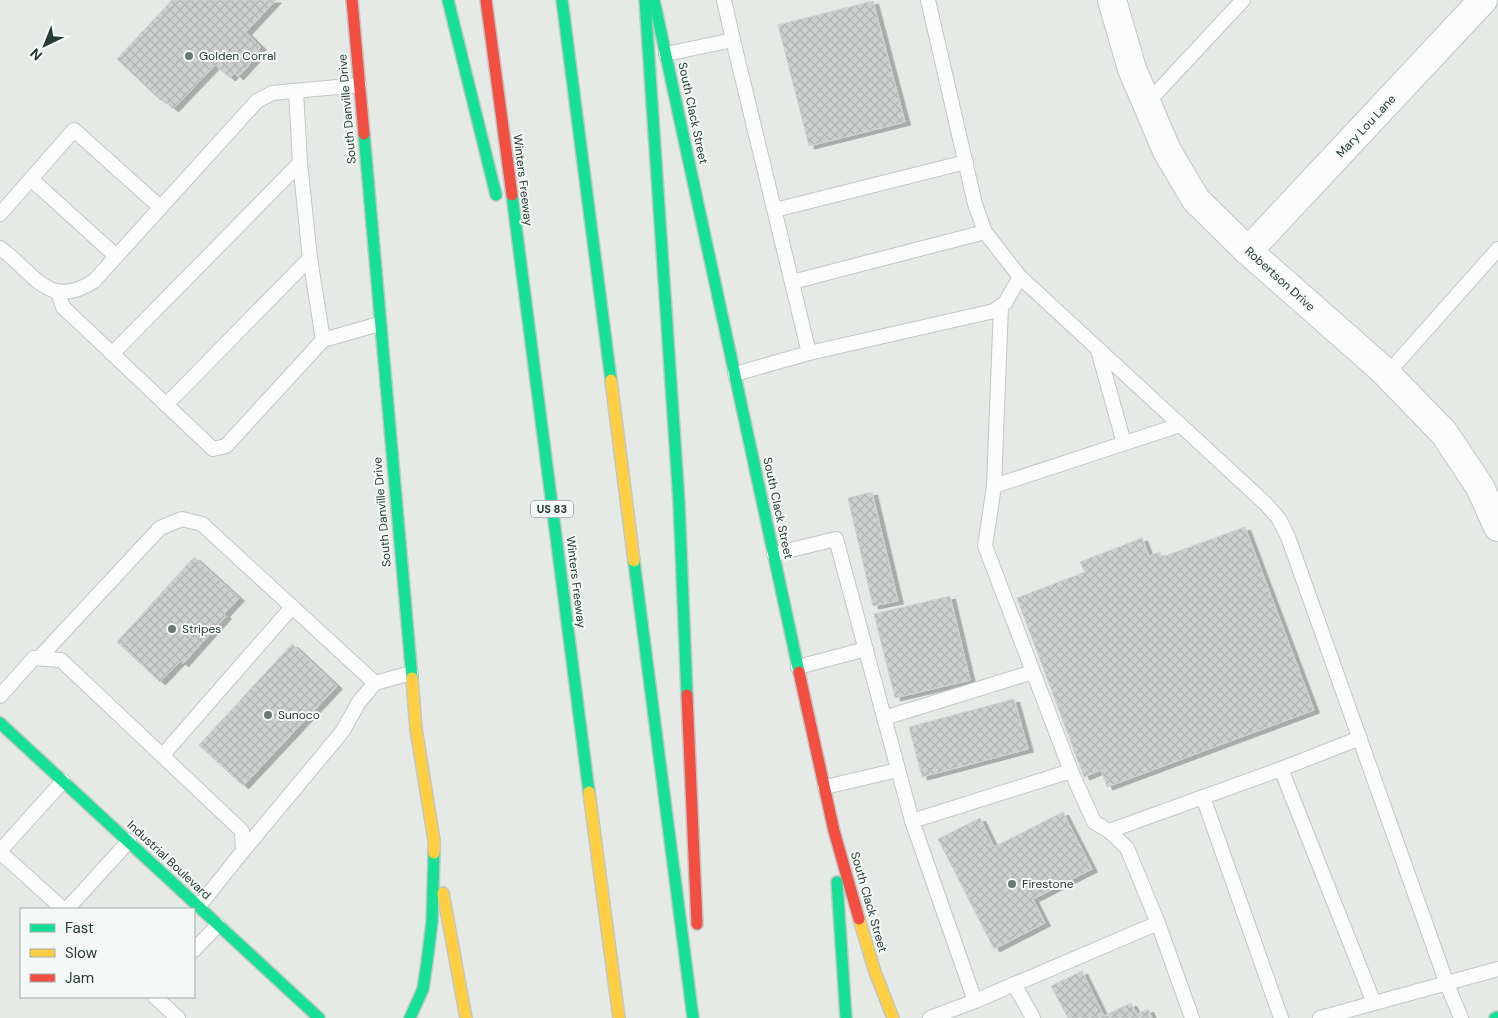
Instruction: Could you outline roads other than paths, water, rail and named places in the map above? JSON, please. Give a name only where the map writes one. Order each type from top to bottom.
[{"type":"main road","name":"South Danville Drive","points":[[352,0],[416,729],[434,840],[432,922],[427,962],[423,989],[410,1018]]},
{"type":"main road","points":[[448,0],[498,204]]},
{"type":"main road","name":"Winters Freeway","points":[[486,0],[619,1018]]},
{"type":"main road","points":[[562,0],[693,1018]]},
{"type":"main road","points":[[645,0],[679,502],[698,939]]},
{"type":"main road","name":"South Clack Street","points":[[654,0],[834,831],[875,972],[893,1018]]},
{"type":"main road","points":[[505,232],[529,329]]},
{"type":"main road","name":"Industrial Boulevard","points":[[0,723],[320,1018]]},
{"type":"main road","points":[[834,831],[846,1018]]},
{"type":"main road","points":[[434,840],[466,1018]]},
{"type":"main road","points":[[699,978],[701,1018]]},
{"type":"street","name":"Robertson Drive","points":[[1112,0],[1132,69],[1167,151],[1196,200],[1248,251],[1387,374],[1489,481],[1498,527]]},
{"type":"street","name":"Mary Lou Lane","points":[[1248,251],[1483,0]]},
{"type":"lane","points":[[724,0],[809,353]]},
{"type":"lane","points":[[928,0],[975,204],[985,232],[1020,277],[1266,504],[1279,519],[1291,546],[1447,984],[1461,1018]]},
{"type":"lane","points":[[1147,103],[1243,0]]},
{"type":"lane","points":[[666,54],[733,40]]},
{"type":"lane","points":[[0,248],[48,289],[58,292],[70,292],[82,288],[94,281],[257,101],[272,93],[359,85]]},
{"type":"lane","points":[[296,91],[300,162],[310,258],[323,340]]},
{"type":"lane","points":[[0,214],[74,130],[160,207]]},
{"type":"lane","points":[[112,354],[300,162]]},
{"type":"lane","points":[[775,210],[966,162]]},
{"type":"lane","points":[[31,179],[116,256]]},
{"type":"lane","points":[[792,282],[985,232]]},
{"type":"lane","points":[[1387,374],[1498,249]]},
{"type":"lane","points":[[166,406],[310,258]]},
{"type":"lane","points":[[735,374],[809,353],[994,311],[1005,304],[1020,277]]},
{"type":"lane","points":[[58,292],[63,307],[213,449],[226,446],[323,340],[379,324]]},
{"type":"lane","points":[[1001,306],[994,486],[985,546],[1071,771],[1094,822],[1110,831],[1127,848],[1158,923],[1192,1018]]},
{"type":"lane","points":[[1097,349],[1124,443]]},
{"type":"lane","points":[[994,486],[1180,425]]},
{"type":"lane","points":[[39,658],[160,528],[182,519],[202,524],[376,683]]},
{"type":"lane","points":[[774,554],[836,539],[912,821],[975,1001]]},
{"type":"lane","points":[[162,756],[292,607]]},
{"type":"lane","points":[[798,667],[866,649]]},
{"type":"lane","points":[[0,696],[34,658],[61,660],[242,831],[243,851]]},
{"type":"lane","points":[[884,718],[1033,672]]},
{"type":"lane","points":[[199,906],[342,732],[359,702],[376,683],[411,673]]},
{"type":"lane","points":[[1110,831],[1360,738]]},
{"type":"lane","points":[[1281,768],[1374,1003]]},
{"type":"lane","points":[[824,787],[898,770]]},
{"type":"lane","points":[[912,821],[1071,771]]},
{"type":"lane","points":[[62,908],[0,851],[63,781]]},
{"type":"lane","points":[[1203,797],[1281,1018]]},
{"type":"lane","points":[[68,908],[128,842]]},
{"type":"lane","points":[[930,1018],[975,1001],[1158,923]]},
{"type":"lane","points":[[195,949],[218,924]]},
{"type":"lane","points":[[1320,1018],[1498,969]]},
{"type":"lane","points":[[1014,984],[1033,1018]]},
{"type":"lane","points":[[156,998],[178,1018]]},
{"type":"place","name":"Golden Corral","points":[[189,56]]},
{"type":"place","name":"Stripes","points":[[172,629]]},
{"type":"place","name":"Sunoco","points":[[268,715]]},
{"type":"place","name":"Firestone","points":[[1012,884]]}]
